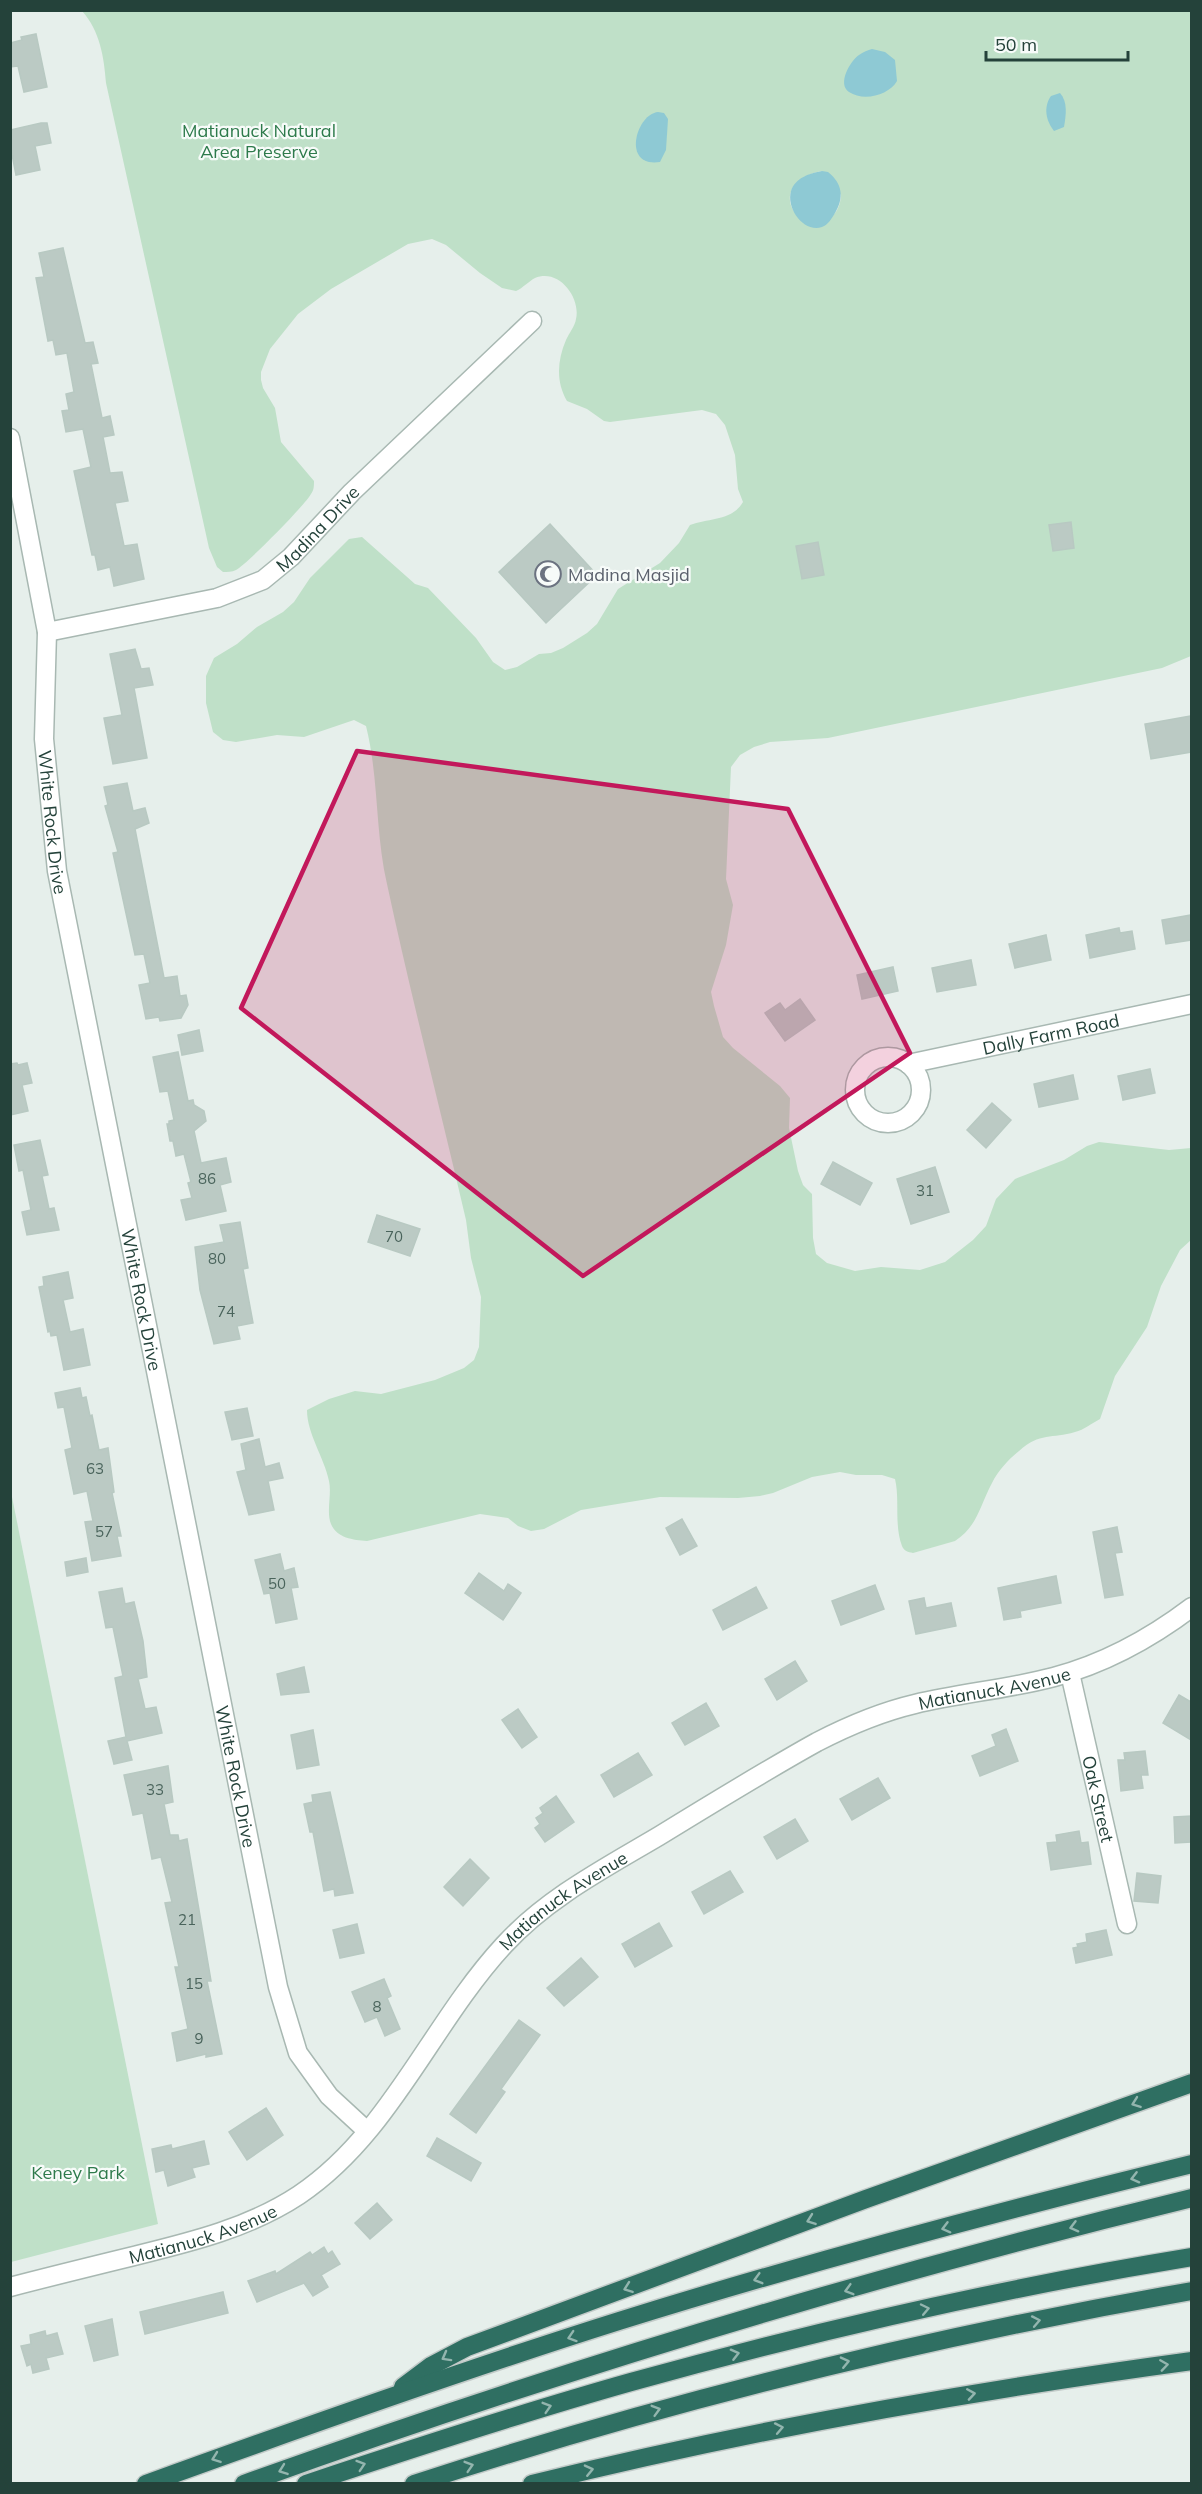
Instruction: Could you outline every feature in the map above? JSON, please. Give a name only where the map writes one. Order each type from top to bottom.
[{"type":"highway","points":[[390,2397],[431,2366],[467,2347],[905,2185],[1191,2083]]},
{"type":"highway","points":[[146,2484],[390,2397],[620,2321],[758,2280],[1191,2164]]},
{"type":"highway","points":[[244,2484],[504,2394],[688,2336],[1048,2234],[1191,2198]]},
{"type":"highway","points":[[306,2484],[570,2400],[767,2346],[998,2293],[1191,2258]]},
{"type":"highway","points":[[414,2484],[563,2437],[784,2377],[995,2329],[1191,2291]]},
{"type":"highway","points":[[532,2484],[707,2443],[864,2412],[1191,2361]]},
{"type":"street","name":"Madina Drive","points":[[47,632],[217,598],[263,580],[291,557],[352,492],[532,321]]},
{"type":"street","name":"White Rock Drive","points":[[10,438],[47,632],[44,739],[57,871],[278,1987],[298,2053],[329,2096],[367,2131]]},
{"type":"street","name":"Dally Farm Road","points":[[908,1064],[1191,1004]]},
{"type":"street","name":"Matianuck Avenue","points":[[10,2287],[197,2240],[242,2225],[299,2195],[337,2164],[367,2131],[490,1960],[525,1923],[564,1894],[769,1770],[846,1728],[916,1704],[1044,1680],[1070,1672],[1117,1653],[1174,1620],[1191,1607]]},
{"type":"street","name":"Oak Street","points":[[1070,1672],[1127,1924]]},
{"type":"highlighted area","points":[[357,751],[788,809],[910,1053],[583,1276],[241,1008]]},
{"type":"green space","name":"Matianuck Natural Area Preserve","points":[[82,11],[1191,11],[1191,656],[1162,668],[828,738],[770,742],[740,755],[731,767],[726,879],[733,905],[726,945],[711,992],[723,1037],[733,1048],[780,1086],[790,1098],[789,1128],[798,1171],[803,1185],[812,1194],[813,1238],[816,1254],[827,1263],[855,1271],[881,1267],[920,1270],[945,1262],[973,1240],[986,1226],[996,1199],[1015,1179],[1064,1160],[1087,1146],[1099,1142],[1169,1150],[1191,1148],[1191,1240],[1180,1250],[1161,1286],[1147,1327],[1115,1376],[1100,1419],[1078,1431],[1040,1438],[1015,1454],[994,1479],[974,1522],[955,1541],[913,1553],[906,1551],[902,1546],[898,1530],[895,1479],[882,1475],[856,1475],[840,1472],[812,1477],[760,1496],[660,1497],[581,1510],[544,1529],[531,1531],[518,1526],[508,1518],[480,1514],[367,1541],[341,1535],[331,1524],[329,1481],[310,1428],[307,1410],[329,1399],[355,1391],[381,1394],[435,1380],[464,1368],[474,1360],[479,1347],[481,1297],[471,1258],[466,1220],[387,884],[380,845],[373,765],[366,726],[354,720],[304,737],[277,735],[236,742],[223,740],[213,732],[206,703],[206,676],[214,658],[237,644],[257,627],[283,612],[294,602],[310,578],[349,539],[362,537],[415,584],[428,588],[476,638],[493,662],[505,670],[517,667],[539,654],[551,653],[563,648],[587,633],[597,624],[618,589],[660,563],[679,543],[690,525],[733,513],[743,502],[738,489],[735,455],[725,425],[716,414],[702,410],[610,422],[567,401],[559,379],[559,364],[577,311],[572,294],[560,281],[544,276],[535,278],[516,291],[502,288],[446,245],[432,239],[408,244],[331,289],[298,314],[270,349],[261,372],[263,388],[275,408],[281,442],[314,481],[314,488],[299,509],[251,557],[236,570],[223,572],[217,567],[209,548],[106,83],[102,54],[97,36]],"holes":[[[822,171],[841,195],[839,207],[833,215],[815,227],[803,221],[795,213],[790,196],[799,181]]]},
{"type":"green space","name":"Keney Park","points":[[10,1487],[158,2224],[11,2262],[10,2262]]},
{"type":"water","points":[[872,49],[885,52],[895,60],[897,81],[888,90],[876,96],[855,95],[849,92],[844,84],[846,73],[855,58]]},
{"type":"water","points":[[1060,93],[1065,105],[1065,122],[1064,127],[1054,131],[1047,118],[1046,109],[1051,96]]},
{"type":"water","points":[[658,112],[664,113],[668,119],[666,150],[660,162],[648,162],[640,157],[636,149],[636,140],[644,122],[650,115]]},
{"type":"water","points":[[822,171],[828,172],[837,181],[841,197],[830,221],[822,227],[815,228],[798,218],[790,198],[793,186],[799,179]]},
{"type":"building","points":[[36,34],[47,87],[24,92],[18,66],[10,67],[10,43],[22,40],[21,37]]},
{"type":"building","points":[[47,123],[51,143],[35,146],[40,170],[16,175],[10,144],[10,130]]},
{"type":"building","points":[[63,248],[85,343],[93,342],[98,363],[91,364],[102,418],[110,416],[114,435],[103,437],[110,473],[122,472],[128,501],[115,503],[124,546],[137,544],[144,579],[114,586],[110,567],[98,570],[95,555],[92,555],[74,471],[91,467],[83,429],[66,432],[62,411],[69,410],[66,394],[74,392],[67,353],[56,355],[53,340],[48,341],[36,278],[44,277],[39,253]]},
{"type":"building","points":[[1071,522],[1074,548],[1053,551],[1049,525]]},
{"type":"building","name":"Madina Masjid","points":[[550,524],[597,575],[546,623],[499,572]]},
{"type":"building","points":[[818,542],[824,575],[802,579],[796,546]]},
{"type":"building","points":[[135,649],[141,669],[149,668],[153,685],[134,688],[147,758],[113,764],[104,718],[122,715],[110,654]]},
{"type":"building","points":[[1191,716],[1191,752],[1151,759],[1145,724]]},
{"type":"building","points":[[127,783],[133,811],[145,808],[149,823],[135,829],[164,978],[177,976],[180,996],[186,995],[188,1005],[181,1018],[160,1021],[159,1017],[146,1019],[139,985],[150,983],[144,954],[135,955],[113,853],[118,852],[105,806],[108,805],[104,787]]},
{"type":"building","points":[[1191,915],[1191,940],[1166,944],[1162,920]]},
{"type":"building","points":[[1119,928],[1120,933],[1132,931],[1135,949],[1090,958],[1086,935]]},
{"type":"building","points":[[1046,935],[1051,960],[1015,968],[1009,944]]},
{"type":"building","points":[[971,960],[976,985],[937,992],[932,968]]},
{"type":"building","points":[[893,967],[898,991],[862,999],[857,975]]},
{"type":"building","points":[[800,999],[815,1020],[785,1041],[765,1013],[780,1003],[785,1010]]},
{"type":"building","points":[[199,1030],[203,1051],[182,1055],[178,1035]]},
{"type":"building","points":[[178,1052],[188,1101],[193,1100],[194,1105],[204,1111],[206,1121],[194,1131],[201,1163],[226,1158],[231,1182],[220,1185],[226,1211],[186,1220],[181,1200],[192,1198],[188,1183],[191,1182],[184,1154],[176,1156],[173,1141],[170,1141],[167,1124],[174,1120],[168,1091],[160,1092],[153,1057]]},
{"type":"building","points":[[17,1063],[18,1065],[27,1063],[32,1083],[22,1085],[28,1111],[10,1115],[10,1064]]},
{"type":"building","points":[[1150,1069],[1155,1093],[1123,1100],[1118,1076]]},
{"type":"building","points":[[1073,1075],[1078,1099],[1039,1107],[1034,1084]]},
{"type":"building","points":[[992,1103],[1011,1120],[986,1148],[967,1130]]},
{"type":"building","points":[[40,1140],[48,1175],[42,1176],[49,1209],[54,1208],[59,1230],[27,1235],[22,1212],[31,1210],[23,1170],[19,1171],[14,1145]]},
{"type":"building","points":[[833,1162],[872,1183],[860,1205],[821,1184]]},
{"type":"building","points":[[935,1167],[949,1212],[911,1224],[897,1179]]},
{"type":"building","points":[[377,1215],[420,1229],[410,1256],[368,1242]]},
{"type":"building","points":[[240,1222],[248,1268],[243,1269],[253,1323],[237,1326],[240,1339],[214,1344],[200,1290],[195,1247],[224,1242],[220,1225]]},
{"type":"building","points":[[68,1272],[73,1298],[63,1300],[70,1332],[83,1329],[90,1365],[64,1370],[57,1335],[51,1336],[50,1331],[48,1332],[39,1287],[44,1286],[43,1277]]},
{"type":"building","points":[[80,1388],[82,1398],[86,1397],[90,1416],[92,1415],[99,1450],[108,1448],[114,1492],[112,1493],[121,1536],[117,1536],[121,1556],[92,1561],[85,1522],[93,1521],[87,1491],[74,1494],[65,1450],[72,1448],[64,1407],[58,1408],[55,1393]]},
{"type":"building","points":[[247,1408],[253,1436],[232,1440],[225,1412]]},
{"type":"building","points":[[259,1439],[265,1467],[279,1463],[283,1478],[268,1481],[274,1510],[249,1515],[237,1472],[246,1470],[241,1444]]},
{"type":"building","points":[[682,1519],[697,1546],[680,1555],[666,1528]]},
{"type":"building","points":[[1117,1527],[1122,1552],[1115,1553],[1123,1595],[1105,1598],[1093,1532]]},
{"type":"building","points":[[280,1554],[284,1571],[294,1568],[298,1587],[291,1588],[297,1619],[276,1623],[270,1593],[264,1594],[255,1560]]},
{"type":"building","points":[[86,1558],[88,1572],[67,1576],[65,1562]]},
{"type":"building","points":[[479,1573],[504,1591],[508,1584],[521,1593],[503,1620],[465,1593]]},
{"type":"building","points":[[1056,1576],[1061,1603],[1020,1611],[1021,1617],[1004,1620],[998,1588]]},
{"type":"building","points":[[875,1585],[884,1609],[841,1625],[832,1601]]},
{"type":"building","points":[[756,1587],[767,1608],[723,1630],[713,1610]]},
{"type":"building","points":[[122,1588],[125,1604],[134,1602],[143,1641],[147,1677],[138,1679],[145,1709],[156,1707],[162,1733],[127,1741],[132,1760],[114,1764],[108,1741],[126,1737],[115,1678],[123,1676],[113,1627],[106,1628],[99,1592]]},
{"type":"building","points":[[924,1598],[926,1608],[951,1603],[956,1626],[916,1634],[909,1601]]},
{"type":"building","points":[[795,1661],[807,1681],[777,1700],[765,1679]]},
{"type":"building","points":[[304,1667],[309,1692],[281,1695],[277,1674]]},
{"type":"building","points":[[1179,1695],[1191,1702],[1191,1740],[1163,1723]]},
{"type":"building","points":[[706,1703],[719,1726],[685,1745],[672,1723]]},
{"type":"building","points":[[518,1709],[537,1737],[522,1748],[502,1720]]},
{"type":"building","points":[[1006,1729],[1018,1761],[980,1776],[972,1756],[996,1746],[992,1735]]},
{"type":"building","points":[[313,1730],[319,1765],[297,1769],[291,1735]]},
{"type":"building","points":[[1145,1751],[1148,1775],[1141,1775],[1143,1788],[1121,1791],[1118,1760],[1125,1760],[1124,1753]]},
{"type":"building","points":[[638,1753],[652,1775],[614,1797],[601,1775]]},
{"type":"building","points":[[168,1766],[173,1802],[164,1804],[170,1835],[178,1835],[179,1841],[187,1839],[211,1981],[207,1981],[222,2054],[206,2057],[206,2054],[177,2061],[172,2033],[188,2029],[175,1967],[179,1967],[165,1903],[172,1902],[161,1857],[152,1859],[143,1813],[133,1815],[124,1775]]},
{"type":"building","points":[[878,1778],[890,1798],[852,1820],[840,1799]]},
{"type":"building","points":[[330,1792],[353,1893],[335,1896],[334,1889],[324,1891],[313,1832],[310,1832],[304,1804],[313,1802],[312,1795]]},
{"type":"building","points":[[556,1796],[574,1822],[545,1842],[535,1828],[540,1824],[536,1818],[543,1813],[540,1808]]},
{"type":"building","points":[[1191,1816],[1191,1842],[1175,1843],[1174,1817]]},
{"type":"building","points":[[795,1819],[808,1841],[777,1859],[764,1837]]},
{"type":"building","points":[[1079,1831],[1081,1843],[1088,1842],[1091,1864],[1051,1870],[1047,1843],[1057,1842],[1056,1835]]},
{"type":"building","points":[[470,1859],[489,1878],[463,1906],[444,1887]]},
{"type":"building","points":[[730,1871],[743,1892],[704,1914],[692,1892]]},
{"type":"building","points":[[1137,1873],[1161,1876],[1158,1903],[1134,1901]]},
{"type":"building","points":[[659,1923],[672,1946],[635,1967],[622,1944]]},
{"type":"building","points":[[357,1924],[364,1953],[340,1958],[333,1930]]},
{"type":"building","points":[[1106,1930],[1112,1955],[1076,1963],[1073,1948],[1078,1947],[1077,1944],[1087,1942],[1086,1934]]},
{"type":"building","points":[[581,1958],[598,1977],[564,2006],[547,1988]]},
{"type":"building","points":[[384,1979],[391,1996],[387,1998],[400,2029],[385,2036],[377,2017],[365,2022],[352,1992]]},
{"type":"building","points":[[519,2020],[540,2035],[501,2089],[505,2092],[476,2133],[450,2114]]},
{"type":"building","points":[[266,2108],[283,2135],[247,2160],[229,2132]]},
{"type":"building","points":[[437,2138],[481,2163],[471,2181],[427,2156]]},
{"type":"building","points":[[204,2141],[209,2164],[192,2168],[195,2177],[168,2186],[164,2170],[156,2172],[152,2149],[171,2145],[172,2149]]},
{"type":"building","points":[[377,2203],[392,2220],[370,2239],[355,2223]]},
{"type":"building","points":[[324,2247],[328,2254],[332,2251],[340,2264],[321,2275],[328,2287],[313,2296],[304,2283],[257,2302],[248,2281],[275,2271],[276,2274],[310,2252],[312,2255]]},
{"type":"building","points":[[223,2292],[228,2313],[145,2334],[140,2312]]},
{"type":"building","points":[[112,2319],[118,2355],[94,2361],[85,2326]]},
{"type":"building","points":[[45,2331],[46,2336],[57,2333],[63,2354],[46,2358],[49,2369],[33,2373],[31,2364],[27,2366],[21,2346],[31,2344],[30,2335]]},
{"type":"place","name":"Madina Masjid","points":[[548,574]]}]
